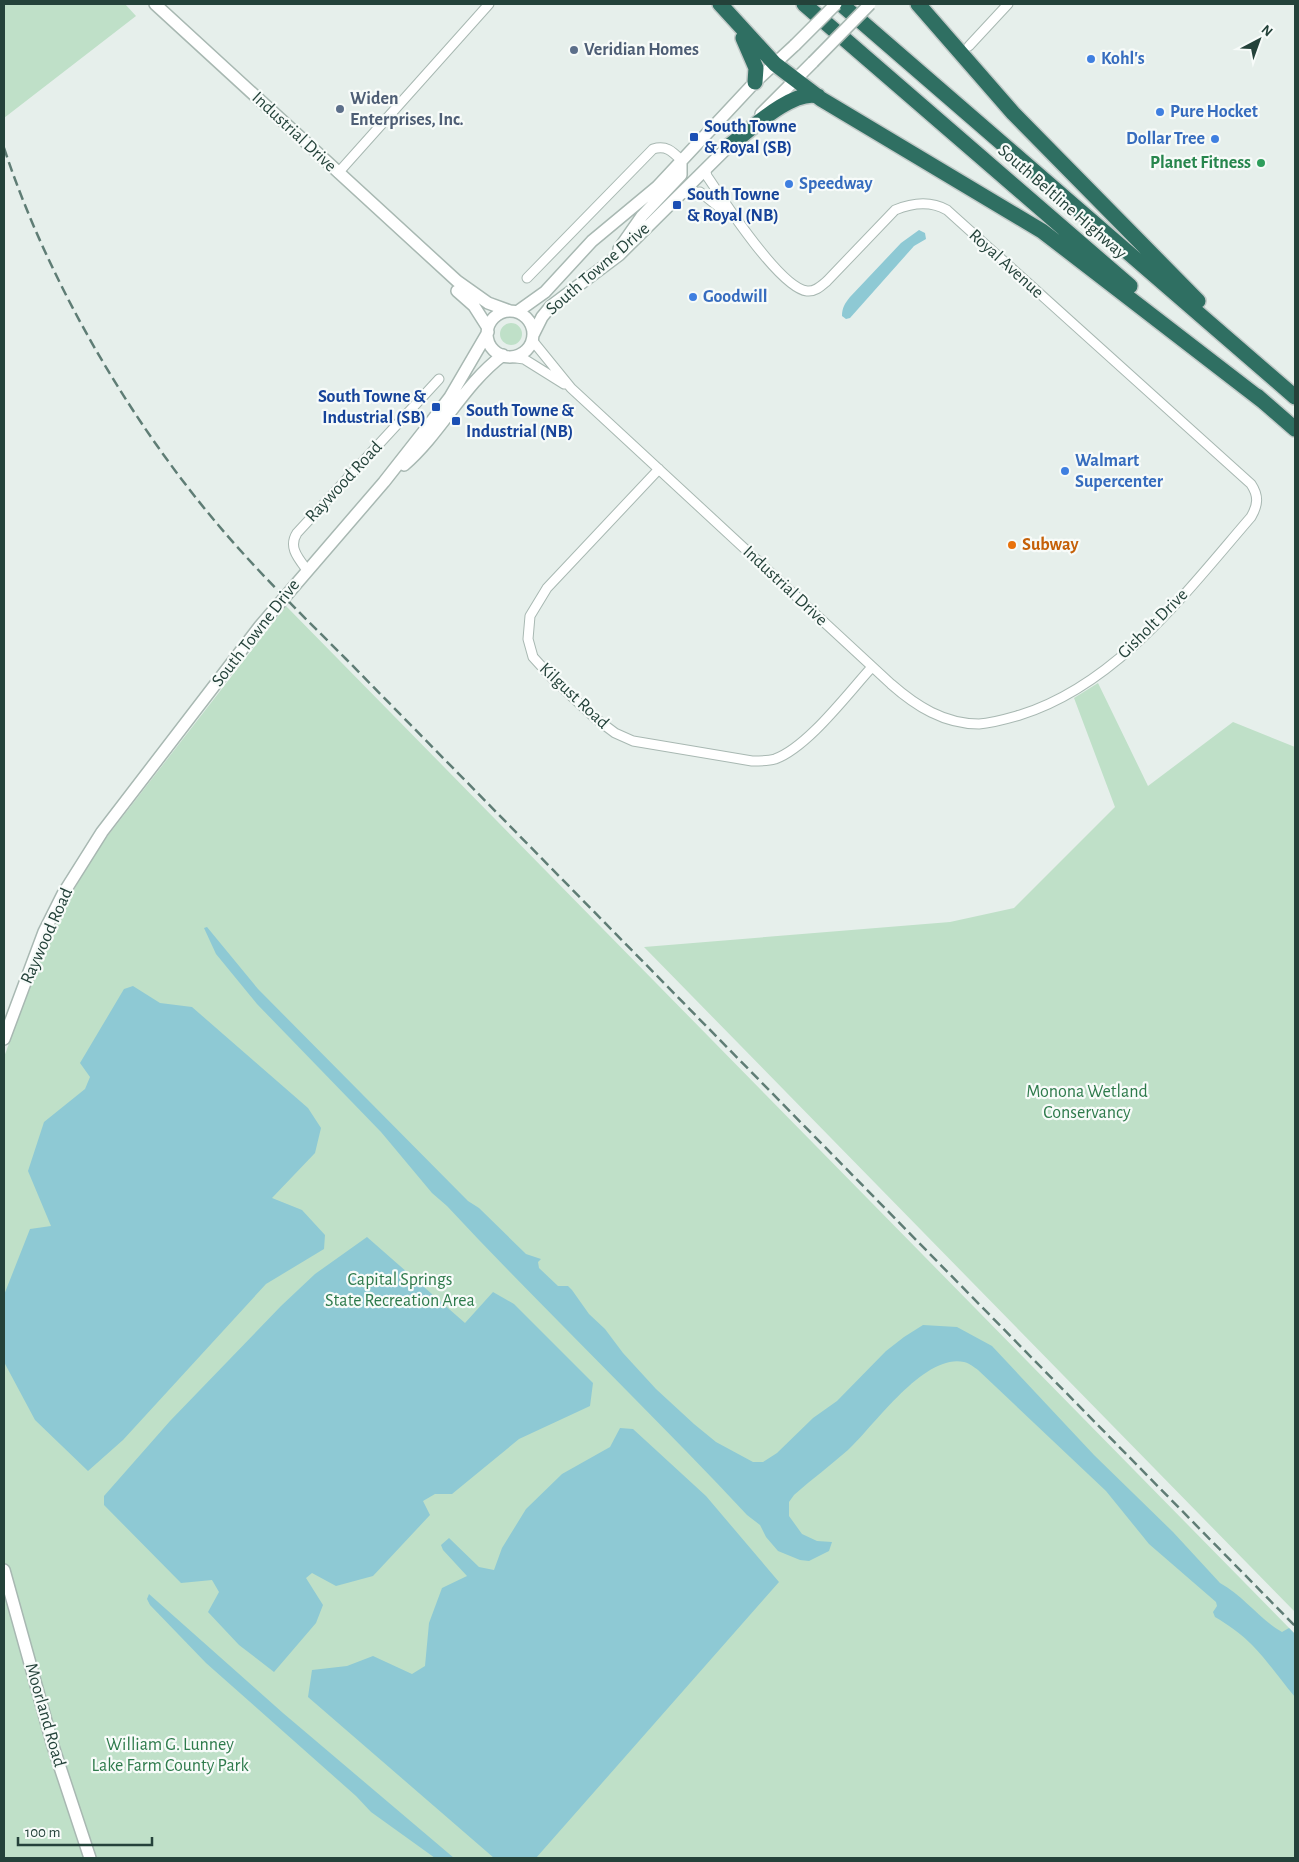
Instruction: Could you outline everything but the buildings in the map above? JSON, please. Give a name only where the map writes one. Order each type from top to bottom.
[{"type":"highway","points":[[720,4],[775,64],[795,80],[818,96],[1042,231],[1264,402]]},
{"type":"highway","name":"South Beltline Highway","points":[[804,4],[1295,429]]},
{"type":"highway","name":"South Beltline Highway","points":[[842,4],[1295,397]]},
{"type":"highway","points":[[918,4],[1013,112],[1280,384]]},
{"type":"highway","points":[[927,4],[949,40]]},
{"type":"highway","points":[[732,16],[752,53],[756,68],[756,82]]},
{"type":"highway","points":[[728,146],[790,102],[806,94],[818,96]]},
{"type":"street","name":"Industrial Drive","points":[[155,4],[472,294],[488,303],[514,312]]},
{"type":"street","points":[[338,173],[489,4]]},
{"type":"street","name":"South Towne Drive","points":[[514,312],[545,292],[592,240],[657,187],[756,82],[836,4]]},
{"type":"street","name":"South Towne Drive","points":[[533,338],[542,317],[552,306],[609,263],[870,4]]},
{"type":"street","points":[[969,46],[1008,4]]},
{"type":"street","points":[[527,278],[653,149],[661,147],[669,149],[681,160],[681,175],[642,216],[609,263]]},
{"type":"street","name":"Royal Avenue","points":[[705,169],[707,176],[738,223],[794,286],[811,291],[827,281],[895,210],[916,205],[939,206],[1252,484],[1258,497],[1257,506]]},
{"type":"street","name":"Royal Avenue","points":[[680,194],[700,192],[738,223]]},
{"type":"street","name":"Industrial Drive","points":[[434,260],[442,277],[474,306],[488,330]]},
{"type":"street","points":[[514,312],[529,321],[533,338],[521,354],[506,356],[492,348],[488,330],[499,314],[514,312]]},
{"type":"street","name":"South Towne Drive","points":[[135,789],[307,570],[384,482],[450,397],[488,330]]},
{"type":"street","name":"Industrial Drive","points":[[533,338],[571,388],[910,700],[945,718],[979,724],[998,722],[1025,713]]},
{"type":"street","name":"Industrial Drive","points":[[506,356],[524,359],[571,388]]},
{"type":"street","name":"South Towne Drive","points":[[384,482],[431,440],[485,368],[506,356]]},
{"type":"street","name":"Raywood Road","points":[[307,570],[294,551],[292,544],[297,534],[439,379]]},
{"type":"street","name":"Kilgust Road","points":[[659,469],[547,588],[530,616],[528,639],[533,657],[552,679],[595,718],[615,733],[633,741],[752,761],[769,761],[785,754],[798,745],[872,666]]},
{"type":"street","name":"Gisholt Drive","points":[[1025,713],[1047,705],[1090,679],[1135,645],[1220,553],[1251,517],[1257,506]]},
{"type":"street","name":"Raywood Road","points":[[4,1039],[44,932],[63,894],[102,832],[135,789]]},
{"type":"street","name":"Moorland Road","points":[[4,1570],[53,1746],[90,1858]]},
{"type":"green space","points":[[4,4],[125,4],[136,16],[4,118]]},
{"type":"green space","points":[[511,323],[519,326],[522,334],[519,342],[511,345],[503,342],[500,334],[503,326]]},
{"type":"green space","name":"Capital Springs State Recreation Area","points":[[286,606],[1295,1634],[1295,1858],[4,1858],[4,1057],[51,930],[96,851]]},
{"type":"green space","name":"Monona Wetland Conservancy","points":[[1098,683],[1148,786],[1233,722],[1295,747],[1295,1612],[644,947],[950,922],[1014,908],[1115,807],[1074,698]]},
{"type":"water","points":[[919,230],[925,233],[926,239],[914,246],[850,318],[846,319],[842,316],[844,306],[850,297],[901,243]]},
{"type":"water","points":[[207,927],[258,989],[468,1201],[479,1208],[526,1254],[541,1259],[538,1262],[539,1268],[558,1286],[568,1286],[589,1314],[605,1329],[623,1353],[656,1389],[716,1442],[753,1462],[763,1462],[777,1453],[813,1418],[837,1401],[886,1351],[904,1337],[923,1325],[957,1327],[992,1346],[1094,1455],[1173,1532],[1220,1583],[1237,1594],[1274,1627],[1282,1632],[1289,1628],[1295,1634],[1295,1697],[1251,1644],[1215,1617],[1213,1612],[1217,1606],[1216,1602],[1149,1544],[1106,1491],[978,1370],[964,1362],[949,1362],[933,1369],[917,1380],[886,1409],[848,1450],[794,1495],[789,1502],[789,1516],[802,1534],[817,1541],[832,1542],[829,1551],[809,1561],[800,1560],[778,1551],[766,1537],[760,1525],[747,1515],[673,1437],[521,1284],[447,1206],[432,1193],[381,1132],[257,1004],[216,954],[204,928]]},
{"type":"water","points":[[133,986],[160,1003],[192,1007],[308,1108],[321,1128],[315,1153],[272,1198],[302,1210],[325,1235],[324,1249],[266,1284],[123,1440],[88,1471],[35,1420],[4,1362],[4,1295],[30,1229],[51,1226],[28,1171],[44,1122],[85,1089],[90,1077],[80,1063],[124,989]]},
{"type":"water","points":[[367,1237],[465,1323],[493,1292],[514,1304],[593,1383],[590,1406],[519,1439],[452,1494],[435,1494],[423,1501],[430,1515],[373,1576],[336,1586],[312,1573],[306,1578],[323,1605],[316,1623],[274,1672],[239,1645],[208,1612],[219,1592],[212,1580],[181,1583],[104,1505],[104,1496],[170,1421],[281,1306],[315,1274]]},
{"type":"water","points":[[620,1428],[633,1429],[706,1496],[779,1582],[536,1858],[494,1858],[308,1697],[312,1670],[347,1666],[373,1656],[412,1674],[425,1666],[429,1623],[442,1588],[467,1576],[443,1550],[441,1545],[449,1538],[479,1567],[494,1570],[502,1548],[526,1509],[562,1474],[610,1447]]},
{"type":"water","points":[[149,1594],[283,1713],[454,1858],[435,1858],[371,1812],[356,1796],[206,1663],[150,1605],[147,1599]]},
{"type":"railway","points":[[4,148],[44,250],[96,351],[126,400],[158,446],[225,533],[284,597],[1295,1626]]},
{"type":"place","name":"Veridian Homes","points":[[574,50]]},
{"type":"place","name":"Kohl's","points":[[1091,59]]},
{"type":"place","name":"Widen Enterprises, Inc.","points":[[340,109]]},
{"type":"place","name":"Pure Hocket","points":[[1160,112]]},
{"type":"place","name":"South Towne & Royal (SB)","points":[[694,137]]},
{"type":"place","name":"Dollar Tree","points":[[1215,139]]},
{"type":"place","name":"Planet Fitness","points":[[1261,163]]},
{"type":"place","name":"Speedway","points":[[789,184]]},
{"type":"place","name":"South Towne & Royal (NB)","points":[[677,205]]},
{"type":"place","name":"Goodwill","points":[[693,297]]},
{"type":"place","name":"South Towne & Industrial (SB)","points":[[436,407]]},
{"type":"place","name":"South Towne & Industrial (NB)","points":[[456,421]]},
{"type":"place","name":"Walmart Supercenter","points":[[1065,471]]},
{"type":"place","name":"Subway","points":[[1012,545]]},
{"type":"park label","name":"William G. Lunney Lake Farm County Park","points":[[170,1755]]}]
